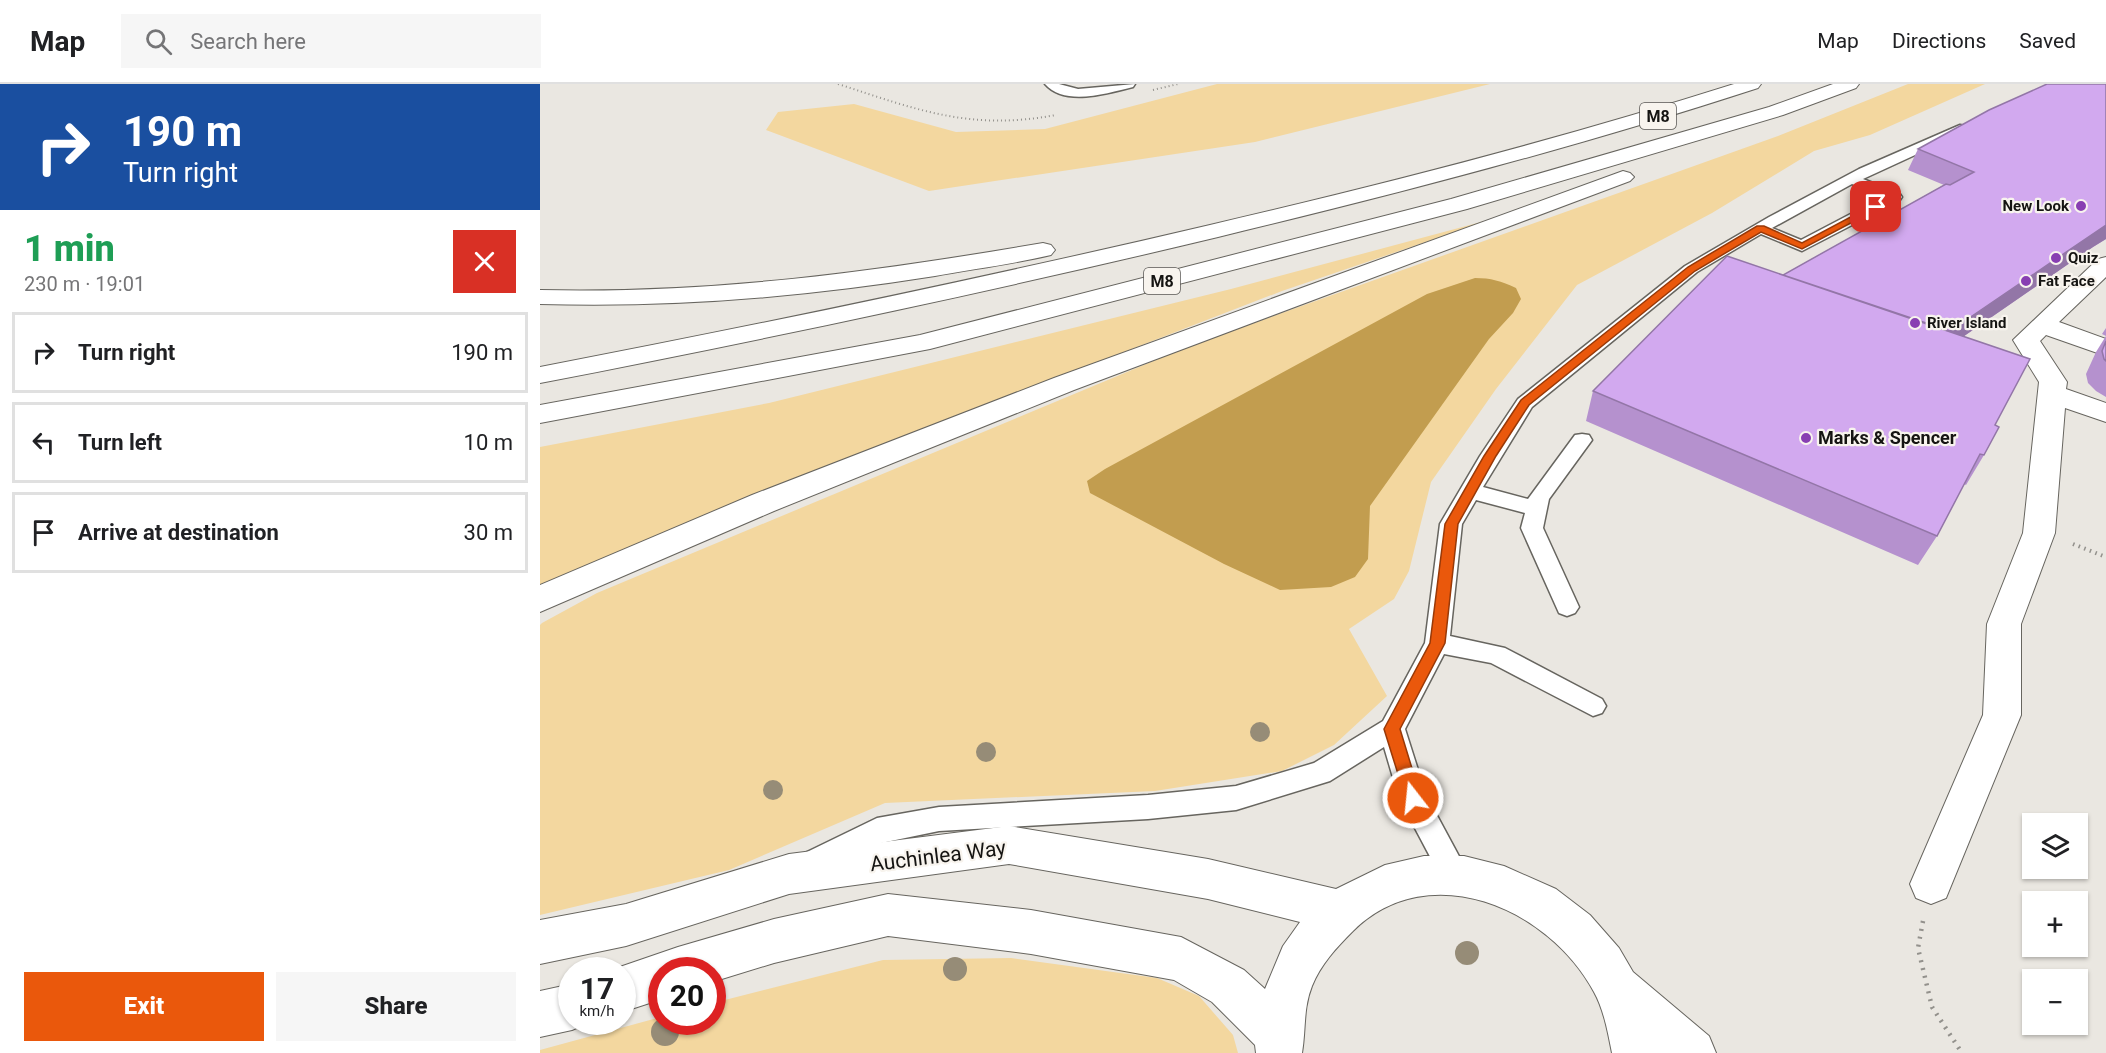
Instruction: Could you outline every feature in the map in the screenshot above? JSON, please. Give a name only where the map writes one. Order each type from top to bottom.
[{"type":"main road","name":"M8","points":[[540,375],[972,288],[1424,181],[1562,144],[1752,84]]},
{"type":"main road","name":"M8","points":[[540,414],[921,343],[1459,204],[1776,111],[1850,84]]},
{"type":"main road","points":[[540,599],[774,498],[1075,380],[1712,144],[1776,111]]},
{"type":"main road","points":[[540,297],[663,298],[729,294],[883,277],[1106,238],[1270,201],[1562,144]]},
{"type":"main road","points":[[2034,333],[2106,264]]},
{"type":"main road","points":[[2034,333],[2106,348]]},
{"type":"main road","points":[[1931,884],[2002,715],[2004,624],[2039,533],[2054,382],[2034,333]]},
{"type":"main road","points":[[2052,394],[2106,413]]},
{"type":"main road","name":"Auchinlea Way","points":[[540,942],[626,925],[789,874],[1009,845],[1208,879],[1339,911]]},
{"type":"main road","points":[[1279,1044],[1293,972],[1306,950],[1339,911],[1393,881],[1454,873],[1496,881],[1536,899],[1572,927],[1603,964],[1626,1008],[1636,1053]]},
{"type":"main road","points":[[721,957],[774,941],[888,915],[1031,932],[1182,959],[1228,986],[1279,1044]]},
{"type":"main road","points":[[1614,985],[1692,1053]]},
{"type":"main road","points":[[540,1014],[558,1010]]},
{"type":"lane","points":[[1051,84],[1055,88],[1076,92],[1129,84]]},
{"type":"lane","points":[[789,874],[877,831],[939,819],[1148,807],[1236,798],[1321,773],[1392,729],[1437,643],[1451,524],[1525,403],[1691,269],[1760,228],[1851,179],[1977,121]]},
{"type":"lane","points":[[1760,228],[1802,246],[1895,198],[1851,179]]},
{"type":"lane","points":[[1710,258],[1732,266]]},
{"type":"lane","points":[[1567,607],[1532,528],[1539,498],[1582,440]]},
{"type":"lane","points":[[1470,491],[1537,509]]},
{"type":"lane","points":[[1437,643],[1496,655],[1593,706]]},
{"type":"lane","points":[[1392,729],[1413,798],[1454,873]]},
{"type":"path","points":[[838,84],[956,120],[1021,123],[1063,113]]},
{"type":"path","points":[[1143,93],[1178,84]]},
{"type":"path","points":[[1931,884],[1918,948],[1932,1007],[1962,1053]]},
{"type":"shaded area","points":[[1217,84],[1490,84],[1255,142],[929,191],[766,130],[778,112],[854,104],[956,132],[1045,129]]},
{"type":"shaded area","points":[[1908,84],[1985,84],[1870,135],[1814,151],[1712,213],[1577,285],[1496,389],[1431,482],[1409,571],[1394,599],[1349,629],[1387,696],[1334,745],[1282,771],[1155,791],[885,803],[729,870],[540,915],[540,625],[542,623],[597,593],[1187,347],[1778,136]]},
{"type":"shaded area","points":[[1496,218],[1282,291],[1036,386],[540,588],[540,447],[769,403],[1231,289]]},
{"type":"shaded area","points":[[1475,278],[1506,283],[1516,288],[1521,299],[1513,313],[1489,339],[1370,506],[1368,559],[1355,577],[1331,587],[1280,590],[1224,564],[1090,493],[1087,481],[1105,469],[1427,294]]},
{"type":"shaded area","points":[[1011,958],[1157,978],[1199,996],[1233,1035],[1238,1053],[540,1053],[540,1050],[595,1035],[636,1035],[636,1024],[648,1021],[648,1035],[726,1035],[726,1000],[883,960]]},
{"type":"building","points":[[2047,84],[2106,84],[2106,225],[1950,331],[1783,275],[1946,184],[1950,185],[1974,172],[1918,149],[1989,110]]},
{"type":"building","name":"Marks & Spencer","points":[[1727,256],[2030,359],[1995,425],[1999,427],[1984,455],[1980,454],[1937,536],[1593,391]]},
{"type":"building","points":[[2106,341],[2106,361],[2102,351]]},
{"type":"place","name":"New Look","points":[[2081,206]]},
{"type":"place","name":"Quiz","points":[[2056,258]]},
{"type":"place","name":"Fat Face","points":[[2026,281]]},
{"type":"place","name":"River Island","points":[[1915,323]]},
{"type":"place","name":"Marks & Spencer","points":[[1806,438]]},
{"type":"route","points":[[1413,798],[1392,729],[1437,643],[1451,524],[1490,456],[1525,403],[1691,269],[1760,228],[1802,246],[1876,207]]}]
